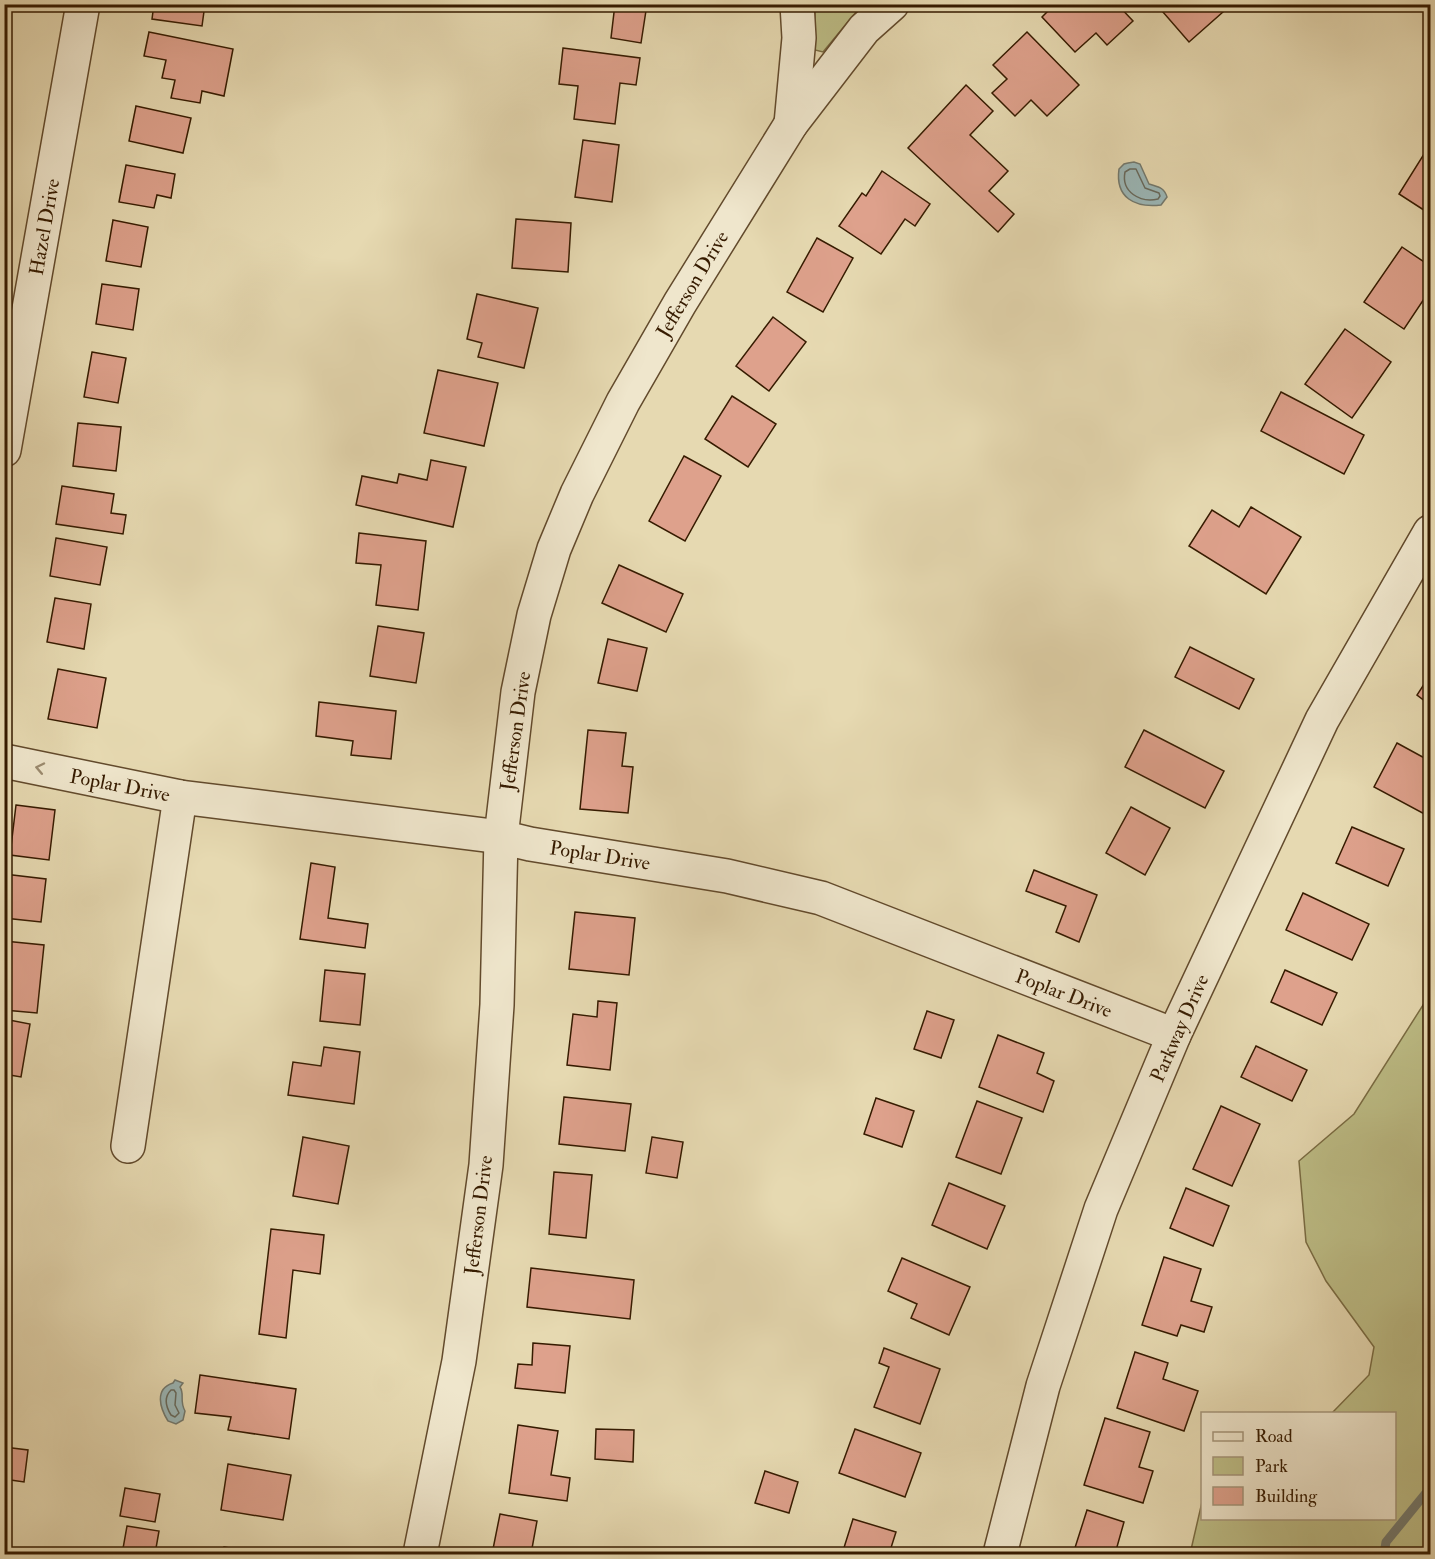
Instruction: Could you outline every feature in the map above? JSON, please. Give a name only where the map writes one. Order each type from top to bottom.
[{"type":"street","name":"Hazel Drive","points":[[4,450],[83,4]]},
{"type":"street","points":[[791,124],[799,38],[797,4]]},
{"type":"street","name":"Jefferson Drive","points":[[420,1554],[459,1361],[486,1165],[497,1005],[501,837],[518,692],[534,615],[554,549],[577,494],[622,402],[680,303],[791,124],[864,29],[892,4]]},
{"type":"street","name":"Parkway Drive","points":[[1000,1554],[1043,1386],[1101,1209],[1174,1035],[1322,720],[1431,532]]},
{"type":"street","name":"Poplar Drive","points":[[4,761],[180,797],[501,837],[530,844],[727,876],[821,898],[1174,1035]]},
{"type":"street","points":[[128,1146],[180,797]]},
{"type":"green space","points":[[815,5],[862,5],[823,52],[815,50]]},
{"type":"green space","points":[[1430,994],[1430,1554],[1190,1554],[1201,1506],[1201,1520],[1396,1520],[1396,1412],[1333,1412],[1369,1375],[1374,1347],[1326,1281],[1306,1242],[1299,1161],[1354,1114]]},
{"type":"water","points":[[1134,162],[1140,164],[1149,184],[1164,191],[1167,197],[1161,205],[1135,203],[1124,194],[1120,187],[1119,169],[1124,164]]},
{"type":"water","points":[[175,1380],[183,1383],[180,1387],[185,1411],[183,1420],[176,1424],[168,1421],[160,1399],[163,1390]]},
{"type":"building","points":[[154,4],[205,4],[202,26],[152,19]]},
{"type":"building","points":[[615,4],[647,4],[641,43],[611,38]]},
{"type":"building","points":[[1055,4],[1117,4],[1133,21],[1107,45],[1096,33],[1075,52],[1042,17]]},
{"type":"building","points":[[1156,4],[1232,4],[1189,42]]},
{"type":"building","points":[[149,32],[233,49],[224,96],[202,91],[200,103],[171,98],[175,80],[162,78],[166,60],[144,56]]},
{"type":"building","points":[[1027,32],[1079,85],[1047,116],[1031,100],[1015,116],[992,93],[1007,79],[993,65]]},
{"type":"building","points":[[563,48],[640,58],[636,85],[620,83],[615,124],[574,119],[578,86],[559,84]]},
{"type":"building","points":[[966,85],[993,111],[970,135],[1008,171],[989,191],[1014,214],[998,232],[908,148]]},
{"type":"building","points":[[136,106],[191,118],[183,153],[129,141]]},
{"type":"building","points":[[583,140],[619,145],[612,202],[575,197]]},
{"type":"building","points":[[1424,154],[1430,158],[1430,214],[1399,194]]},
{"type":"building","points":[[126,165],[175,174],[171,198],[157,195],[154,208],[119,202]]},
{"type":"building","points":[[882,171],[930,204],[915,226],[905,219],[881,254],[839,226],[862,193],[866,196]]},
{"type":"building","points":[[516,219],[571,223],[568,272],[512,268]]},
{"type":"building","points":[[113,220],[148,227],[141,267],[106,261]]},
{"type":"building","points":[[817,238],[853,258],[823,312],[787,292]]},
{"type":"building","points":[[1402,247],[1430,266],[1430,278],[1426,284],[1430,290],[1404,329],[1364,302]]},
{"type":"building","points":[[102,284],[139,289],[133,330],[96,324]]},
{"type":"building","points":[[477,294],[538,308],[524,368],[478,357],[482,343],[467,339]]},
{"type":"building","points":[[773,317],[806,342],[769,391],[736,366]]},
{"type":"building","points":[[1345,329],[1391,362],[1352,418],[1305,384]]},
{"type":"building","points":[[92,352],[126,358],[118,403],[84,397]]},
{"type":"building","points":[[438,370],[498,383],[484,446],[424,433]]},
{"type":"building","points":[[1281,392],[1364,435],[1344,474],[1261,431]]},
{"type":"building","points":[[732,396],[776,424],[748,467],[705,439]]},
{"type":"building","points":[[78,423],[121,427],[116,471],[73,466]]},
{"type":"building","points":[[684,456],[721,476],[685,541],[649,521]]},
{"type":"building","points":[[431,460],[466,467],[453,527],[356,505],[362,476],[397,483],[399,474],[427,480]]},
{"type":"building","points":[[62,486],[114,494],[111,513],[126,515],[123,534],[56,524]]},
{"type":"building","points":[[1251,507],[1301,537],[1266,594],[1189,546],[1212,510],[1239,527]]},
{"type":"building","points":[[359,533],[426,541],[418,610],[376,605],[381,565],[356,563]]},
{"type":"building","points":[[56,538],[107,547],[100,585],[50,576]]},
{"type":"building","points":[[619,565],[683,594],[666,632],[602,603]]},
{"type":"building","points":[[55,598],[91,604],[84,649],[47,642]]},
{"type":"building","points":[[378,626],[424,633],[416,683],[370,676]]},
{"type":"building","points":[[608,639],[647,648],[637,691],[598,683]]},
{"type":"building","points":[[1190,647],[1254,679],[1239,709],[1175,677]]},
{"type":"building","points":[[58,669],[106,678],[97,728],[48,719]]},
{"type":"building","points":[[1430,675],[1430,705],[1417,695]]},
{"type":"building","points":[[319,702],[396,711],[391,759],[351,755],[353,741],[316,736]]},
{"type":"building","points":[[588,730],[626,733],[622,766],[633,767],[628,813],[580,809]]},
{"type":"building","points":[[1144,730],[1224,771],[1205,808],[1125,767]]},
{"type":"building","points":[[1397,743],[1430,761],[1425,777],[1430,780],[1430,817],[1374,787]]},
{"type":"building","points":[[16,805],[55,810],[49,860],[10,855]]},
{"type":"building","points":[[1131,807],[1170,828],[1145,875],[1106,853]]},
{"type":"building","points":[[1352,827],[1404,849],[1388,886],[1336,863]]},
{"type":"building","points":[[311,863],[335,867],[328,918],[368,924],[365,948],[300,939]]},
{"type":"building","points":[[1034,870],[1097,895],[1079,942],[1056,932],[1066,906],[1026,891]]},
{"type":"building","points":[[4,874],[46,879],[41,922],[4,918]]},
{"type":"building","points":[[1303,893],[1369,924],[1352,960],[1286,930]]},
{"type":"building","points":[[575,912],[635,918],[629,975],[569,969]]},
{"type":"building","points":[[4,941],[44,945],[37,1013],[4,1010]]},
{"type":"building","points":[[325,970],[365,974],[360,1025],[320,1021]]},
{"type":"building","points":[[1285,970],[1337,993],[1322,1025],[1271,1002]]},
{"type":"building","points":[[598,1001],[617,1003],[610,1070],[567,1065],[573,1014],[597,1017]]},
{"type":"building","points":[[927,1011],[954,1020],[941,1058],[914,1049]]},
{"type":"building","points":[[4,1019],[30,1024],[21,1077],[4,1074]]},
{"type":"building","points":[[998,1035],[1044,1053],[1037,1073],[1054,1081],[1043,1112],[979,1087]]},
{"type":"building","points":[[1256,1046],[1307,1070],[1292,1101],[1241,1077]]},
{"type":"building","points":[[324,1047],[360,1052],[354,1104],[288,1095],[293,1062],[321,1066]]},
{"type":"building","points":[[564,1097],[631,1104],[625,1151],[559,1144]]},
{"type":"building","points":[[876,1098],[914,1111],[902,1147],[864,1134]]},
{"type":"building","points":[[977,1101],[1022,1118],[1001,1174],[956,1157]]},
{"type":"building","points":[[1221,1106],[1260,1124],[1232,1186],[1193,1169]]},
{"type":"building","points":[[303,1137],[349,1146],[338,1204],[293,1196]]},
{"type":"building","points":[[652,1137],[683,1142],[677,1178],[646,1173]]},
{"type":"building","points":[[554,1172],[592,1175],[586,1238],[549,1234]]},
{"type":"building","points":[[949,1183],[1005,1206],[987,1249],[932,1225]]},
{"type":"building","points":[[1186,1188],[1229,1206],[1213,1246],[1170,1228]]},
{"type":"building","points":[[271,1229],[324,1235],[320,1274],[293,1270],[286,1338],[259,1334]]},
{"type":"building","points":[[1164,1257],[1201,1269],[1191,1301],[1212,1307],[1204,1332],[1181,1325],[1177,1336],[1142,1325]]},
{"type":"building","points":[[902,1258],[970,1287],[949,1335],[911,1318],[917,1304],[888,1291]]},
{"type":"building","points":[[531,1268],[634,1280],[630,1319],[527,1307]]},
{"type":"building","points":[[533,1343],[570,1346],[565,1393],[515,1388],[518,1364],[532,1365]]},
{"type":"building","points":[[884,1348],[940,1369],[920,1424],[874,1407],[889,1367],[879,1363]]},
{"type":"building","points":[[1135,1352],[1168,1363],[1163,1379],[1198,1391],[1184,1431],[1117,1408]]},
{"type":"building","points":[[200,1375],[296,1389],[289,1439],[228,1430],[231,1417],[195,1413]]},
{"type":"building","points":[[1105,1418],[1150,1432],[1139,1467],[1153,1471],[1143,1503],[1084,1485]]},
{"type":"building","points":[[518,1425],[558,1431],[551,1475],[570,1478],[567,1501],[509,1493]]},
{"type":"building","points":[[596,1429],[634,1430],[633,1462],[595,1459]]},
{"type":"building","points":[[855,1429],[921,1453],[905,1497],[839,1473]]},
{"type":"building","points":[[4,1447],[28,1450],[24,1482],[4,1479]]},
{"type":"building","points":[[228,1464],[291,1475],[283,1520],[221,1510]]},
{"type":"building","points":[[765,1471],[798,1482],[789,1513],[755,1503]]},
{"type":"building","points":[[125,1488],[160,1494],[155,1522],[120,1516]]},
{"type":"building","points":[[1087,1510],[1124,1522],[1115,1554],[1073,1554]]},
{"type":"building","points":[[500,1514],[537,1521],[531,1554],[492,1554]]},
{"type":"building","points":[[853,1519],[896,1532],[889,1554],[842,1554]]},
{"type":"building","points":[[127,1526],[159,1531],[155,1554],[122,1554]]},
{"type":"building","points":[[224,1547],[264,1554],[223,1554]]},
{"type":"waterway","points":[[1384,1554],[1386,1542],[1430,1488]]}]
